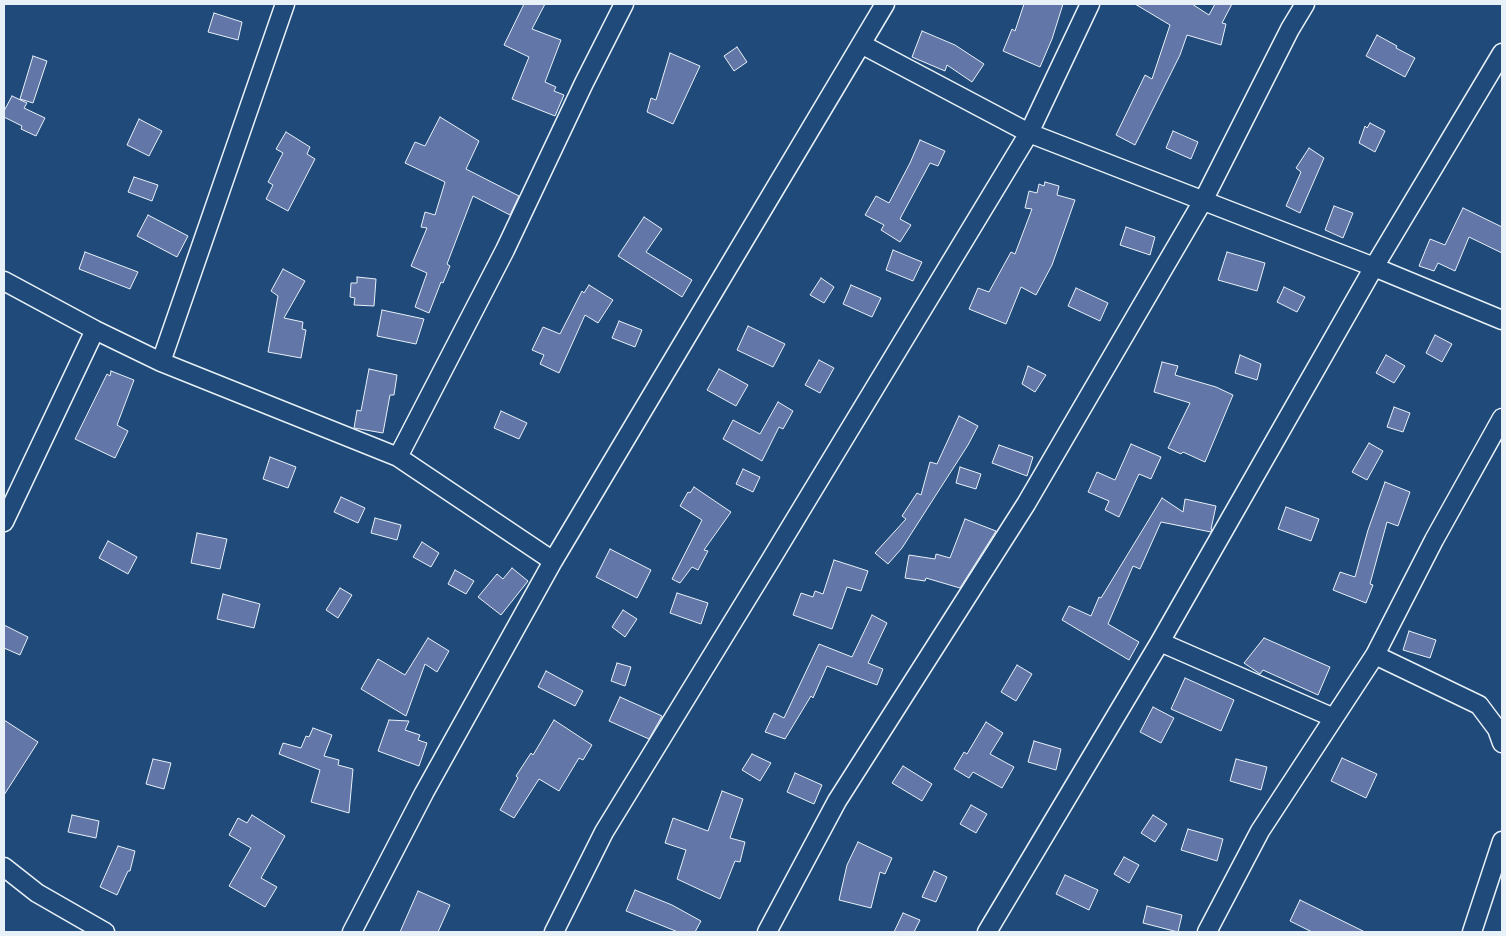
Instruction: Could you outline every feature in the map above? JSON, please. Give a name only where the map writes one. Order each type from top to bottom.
[{"type":"street","points":[[161,362],[285,4]]},
{"type":"street","points":[[398,457],[505,250],[584,83],[624,4]]},
{"type":"street","points":[[352,932],[424,793],[553,561],[885,4]]},
{"type":"street","points":[[554,932],[604,832],[770,562],[1029,133],[1090,4]]},
{"type":"street","points":[[767,932],[838,801],[1026,504],[1204,199],[1290,29],[1305,4]]},
{"type":"street","points":[[861,44],[1029,133],[1374,266],[1502,320]]},
{"type":"street","points":[[987,932],[1160,642],[1374,266],[1502,53]]},
{"type":"street","points":[[4,281],[95,330],[161,362],[285,410],[398,457],[553,561]]},
{"type":"street","points":[[4,522],[95,330]]},
{"type":"street","points":[[1207,932],[1260,831],[1375,655],[1434,540],[1502,418]]},
{"type":"street","points":[[1160,642],[1334,718]]},
{"type":"street","points":[[1375,655],[1478,706],[1497,729],[1502,743]]},
{"type":"street","points":[[1472,932],[1502,841]]},
{"type":"street","points":[[4,867],[37,893],[104,932]]},
{"type":"building","points":[[524,4],[545,4],[532,29],[561,40],[545,82],[556,87],[554,91],[564,95],[555,116],[512,99],[529,57],[504,45]]},
{"type":"building","points":[[1024,4],[1063,4],[1052,39],[1040,67],[1003,51],[1012,29],[1015,31]]},
{"type":"building","points":[[1135,4],[1192,4],[1209,15],[1215,4],[1232,4],[1222,23],[1226,24],[1221,45],[1187,35],[1180,55],[1135,145],[1116,135],[1145,75],[1152,79],[1170,25]]},
{"type":"building","points":[[214,13],[242,22],[238,40],[208,32]]},
{"type":"building","points":[[922,31],[955,45],[984,64],[972,82],[947,65],[945,71],[912,57]]},
{"type":"building","points":[[1377,35],[1415,58],[1405,77],[1366,56]]},
{"type":"building","points":[[737,47],[747,62],[734,71],[724,56]]},
{"type":"building","points":[[670,53],[700,66],[673,124],[647,112],[651,98],[656,100]]},
{"type":"building","points":[[33,56],[47,61],[33,103],[20,99]]},
{"type":"building","points":[[12,96],[27,103],[24,108],[45,118],[36,136],[21,129],[22,126],[4,117],[4,111]]},
{"type":"building","points":[[440,117],[479,141],[466,169],[519,196],[510,215],[473,196],[447,264],[450,266],[443,283],[441,282],[429,313],[415,307],[427,273],[411,266],[427,228],[421,227],[425,212],[435,215],[445,182],[405,163],[415,142],[425,146]]},
{"type":"building","points":[[139,119],[162,131],[149,156],[127,145]]},
{"type":"building","points":[[1370,123],[1385,131],[1375,152],[1359,143],[1365,126],[1367,128]]},
{"type":"building","points":[[1173,131],[1198,142],[1191,159],[1166,148]]},
{"type":"building","points":[[286,132],[310,147],[307,154],[315,159],[288,211],[266,199],[273,185],[268,182],[283,153],[276,149]]},
{"type":"building","points":[[920,140],[945,151],[938,166],[930,163],[900,219],[911,225],[900,242],[881,230],[884,225],[865,215],[876,196],[889,203]]},
{"type":"building","points":[[1309,148],[1324,158],[1300,213],[1286,206],[1301,172],[1296,168]]},
{"type":"building","points":[[134,177],[158,185],[152,201],[128,192]]},
{"type":"building","points":[[1045,182],[1059,186],[1057,195],[1075,200],[1052,265],[1036,295],[1021,287],[1006,324],[969,309],[978,288],[989,292],[1011,252],[1015,254],[1032,209],[1025,208],[1029,191],[1037,193],[1039,184],[1044,186]]},
{"type":"building","points":[[1334,206],[1353,213],[1343,238],[1325,230]]},
{"type":"building","points":[[1463,208],[1502,227],[1502,253],[1469,237],[1455,271],[1438,263],[1434,271],[1419,266],[1430,239],[1445,245]]},
{"type":"building","points":[[148,215],[188,236],[177,257],[137,236]]},
{"type":"building","points":[[644,217],[662,229],[646,252],[692,280],[682,297],[618,256]]},
{"type":"building","points":[[1126,227],[1155,237],[1150,255],[1120,245]]},
{"type":"building","points":[[893,250],[922,262],[913,281],[886,270]]},
{"type":"building","points":[[85,252],[138,272],[130,289],[79,269]]},
{"type":"building","points":[[1227,252],[1265,263],[1257,291],[1218,280]]},
{"type":"building","points":[[283,269],[305,281],[284,318],[303,322],[302,329],[306,330],[301,358],[268,352],[278,296],[271,291]]},
{"type":"building","points":[[357,277],[376,279],[374,306],[354,305],[355,298],[350,297],[351,283],[357,283]]},
{"type":"building","points":[[821,278],[834,287],[824,303],[810,295]]},
{"type":"building","points":[[589,285],[613,300],[598,323],[585,315],[559,373],[540,364],[544,355],[532,350],[543,327],[560,334],[582,291],[584,293]]},
{"type":"building","points":[[851,285],[881,298],[872,317],[843,304]]},
{"type":"building","points":[[1284,287],[1305,297],[1297,312],[1277,302]]},
{"type":"building","points":[[1076,288],[1108,303],[1100,321],[1068,306]]},
{"type":"building","points":[[382,310],[424,319],[416,344],[377,336]]},
{"type":"building","points":[[619,321],[642,330],[635,347],[612,338]]},
{"type":"building","points":[[748,326],[785,344],[773,367],[737,350]]},
{"type":"building","points":[[1435,335],[1452,344],[1442,362],[1426,353]]},
{"type":"building","points":[[1240,355],[1261,364],[1257,380],[1235,373]]},
{"type":"building","points":[[1386,355],[1405,366],[1394,383],[1376,373]]},
{"type":"building","points":[[819,360],[834,368],[820,393],[805,385]]},
{"type":"building","points":[[1162,362],[1178,366],[1175,375],[1216,387],[1233,395],[1205,462],[1183,452],[1181,454],[1168,448],[1190,403],[1154,392]]},
{"type":"building","points":[[1028,366],[1046,375],[1035,392],[1022,384]]},
{"type":"building","points":[[369,369],[397,375],[394,395],[390,395],[383,433],[354,428],[357,410],[361,411]]},
{"type":"building","points":[[719,369],[748,385],[736,406],[707,390]]},
{"type":"building","points":[[111,371],[134,380],[117,425],[128,431],[115,458],[75,439],[107,374],[110,376]]},
{"type":"building","points":[[778,402],[793,411],[783,429],[779,427],[762,461],[723,439],[733,420],[760,434]]},
{"type":"building","points":[[1394,407],[1410,413],[1403,432],[1387,427]]},
{"type":"building","points":[[501,411],[527,423],[519,439],[494,428]]},
{"type":"building","points":[[959,416],[978,426],[968,445],[902,548],[888,564],[875,553],[906,519],[902,516],[917,493],[921,495],[930,462],[937,464]]},
{"type":"building","points":[[1369,443],[1383,451],[1367,480],[1352,472]]},
{"type":"building","points":[[1131,444],[1161,457],[1151,479],[1139,474],[1119,517],[1105,510],[1109,501],[1088,492],[1097,472],[1115,480]]},
{"type":"building","points":[[999,445],[1033,457],[1027,476],[992,463]]},
{"type":"building","points":[[270,457],[296,467],[288,488],[263,479]]},
{"type":"building","points":[[960,467],[981,474],[976,489],[956,483]]},
{"type":"building","points":[[743,469],[760,477],[753,492],[736,484]]},
{"type":"building","points":[[1385,482],[1410,492],[1398,526],[1387,522],[1370,584],[1373,585],[1366,603],[1333,590],[1340,572],[1355,577],[1368,530]]},
{"type":"building","points":[[694,487],[731,512],[704,550],[708,551],[698,570],[692,567],[680,583],[672,579],[702,520],[680,506],[688,492],[690,493]]},
{"type":"building","points":[[341,497],[365,508],[358,523],[334,512]]},
{"type":"building","points":[[1162,498],[1183,512],[1185,499],[1216,506],[1212,530],[1211,532],[1161,522],[1140,569],[1133,566],[1108,624],[1139,642],[1129,660],[1062,620],[1069,606],[1091,616],[1099,597],[1101,598]]},
{"type":"building","points":[[1286,507],[1319,519],[1311,541],[1278,529]]},
{"type":"building","points":[[375,518],[401,525],[397,540],[371,533]]},
{"type":"building","points":[[965,519],[996,531],[960,588],[926,578],[925,581],[905,578],[909,555],[935,559],[936,554],[950,558]]},
{"type":"building","points":[[197,533],[227,539],[220,569],[191,563]]},
{"type":"building","points":[[108,541],[137,557],[128,574],[99,558]]},
{"type":"building","points":[[422,542],[439,553],[431,567],[413,557]]},
{"type":"building","points":[[610,549],[651,570],[637,598],[596,577]]},
{"type":"building","points":[[834,560],[868,571],[861,591],[847,587],[832,629],[793,615],[801,593],[813,597],[815,591],[823,594]]},
{"type":"building","points":[[512,568],[528,581],[501,615],[478,597],[497,574],[503,579]]},
{"type":"building","points":[[455,570],[474,581],[466,594],[448,584]]},
{"type":"building","points":[[340,588],[352,595],[338,618],[326,610]]},
{"type":"building","points":[[677,593],[708,603],[701,624],[670,613]]},
{"type":"building","points":[[223,594],[260,604],[254,628],[217,619]]},
{"type":"building","points":[[623,610],[637,619],[625,637],[612,627]]},
{"type":"building","points":[[872,615],[887,623],[868,663],[883,669],[877,685],[827,666],[813,698],[811,696],[785,739],[765,732],[774,713],[784,718],[819,644],[852,657]]},
{"type":"building","points":[[4,625],[28,637],[20,655],[4,648]]},
{"type":"building","points":[[1409,631],[1436,640],[1430,658],[1403,650]]},
{"type":"building","points":[[428,638],[449,651],[437,672],[425,664],[406,716],[361,689],[378,659],[405,675]]},
{"type":"building","points":[[1264,638],[1330,667],[1318,695],[1263,670],[1260,674],[1244,663]]},
{"type":"building","points":[[617,663],[631,667],[625,686],[611,681]]},
{"type":"building","points":[[1017,665],[1032,674],[1016,701],[1001,692]]},
{"type":"building","points":[[546,671],[583,691],[575,706],[538,687]]},
{"type":"building","points":[[1185,678],[1234,700],[1221,731],[1171,709]]},
{"type":"building","points":[[620,697],[662,716],[649,739],[609,721]]},
{"type":"building","points":[[1153,707],[1174,718],[1161,743],[1140,732]]},
{"type":"building","points":[[4,720],[38,742],[4,795]]},
{"type":"building","points":[[389,720],[409,721],[405,730],[420,735],[418,740],[427,743],[419,766],[378,751]]},
{"type":"building","points":[[554,720],[592,745],[583,760],[579,758],[559,791],[539,779],[514,818],[500,810],[518,778],[516,776],[531,753],[533,755]]},
{"type":"building","points":[[986,722],[1003,733],[990,754],[1014,767],[1002,788],[973,772],[969,778],[954,769],[964,752],[967,754]]},
{"type":"building","points":[[313,728],[332,735],[324,756],[339,760],[338,765],[353,769],[349,813],[311,802],[320,770],[279,754],[283,743],[301,748],[306,736],[309,737]]},
{"type":"building","points":[[1034,741],[1061,749],[1056,770],[1028,762]]},
{"type":"building","points":[[752,754],[771,763],[760,781],[742,770]]},
{"type":"building","points":[[1342,758],[1377,774],[1366,798],[1331,781]]},
{"type":"building","points":[[153,759],[171,763],[164,789],[146,784]]},
{"type":"building","points":[[1236,759],[1267,767],[1261,790],[1230,781]]},
{"type":"building","points":[[903,766],[932,784],[922,801],[892,783]]},
{"type":"building","points":[[795,773],[822,785],[814,804],[787,792]]},
{"type":"building","points":[[722,791],[743,799],[730,838],[745,842],[740,862],[735,861],[720,899],[677,879],[686,850],[665,843],[673,818],[708,831]]},
{"type":"building","points":[[971,805],[987,814],[976,833],[960,824]]},
{"type":"building","points":[[72,815],[99,821],[96,838],[68,832]]},
{"type":"building","points":[[252,815],[285,836],[261,878],[277,887],[265,907],[229,886],[251,848],[229,835],[238,818],[247,823]]},
{"type":"building","points":[[1153,815],[1167,824],[1155,842],[1141,833]]},
{"type":"building","points":[[1188,829],[1223,839],[1217,861],[1181,850]]},
{"type":"building","points":[[858,842],[892,858],[885,874],[880,872],[871,908],[839,900],[847,865]]},
{"type":"building","points":[[118,846],[135,851],[130,871],[128,871],[117,895],[100,887]]},
{"type":"building","points":[[1124,857],[1139,865],[1129,883],[1114,874]]},
{"type":"building","points":[[934,871],[947,877],[936,902],[922,897]]},
{"type":"building","points":[[1065,875],[1098,890],[1089,910],[1056,894]]},
{"type":"building","points":[[635,890],[672,905],[701,921],[695,932],[678,932],[626,911]]},
{"type":"building","points":[[418,891],[450,905],[438,932],[400,932]]},
{"type":"building","points":[[1300,900],[1365,932],[1312,932],[1290,921]]},
{"type":"building","points":[[1147,906],[1182,915],[1178,932],[1143,923]]},
{"type":"building","points":[[903,913],[920,920],[914,932],[894,932]]}]
